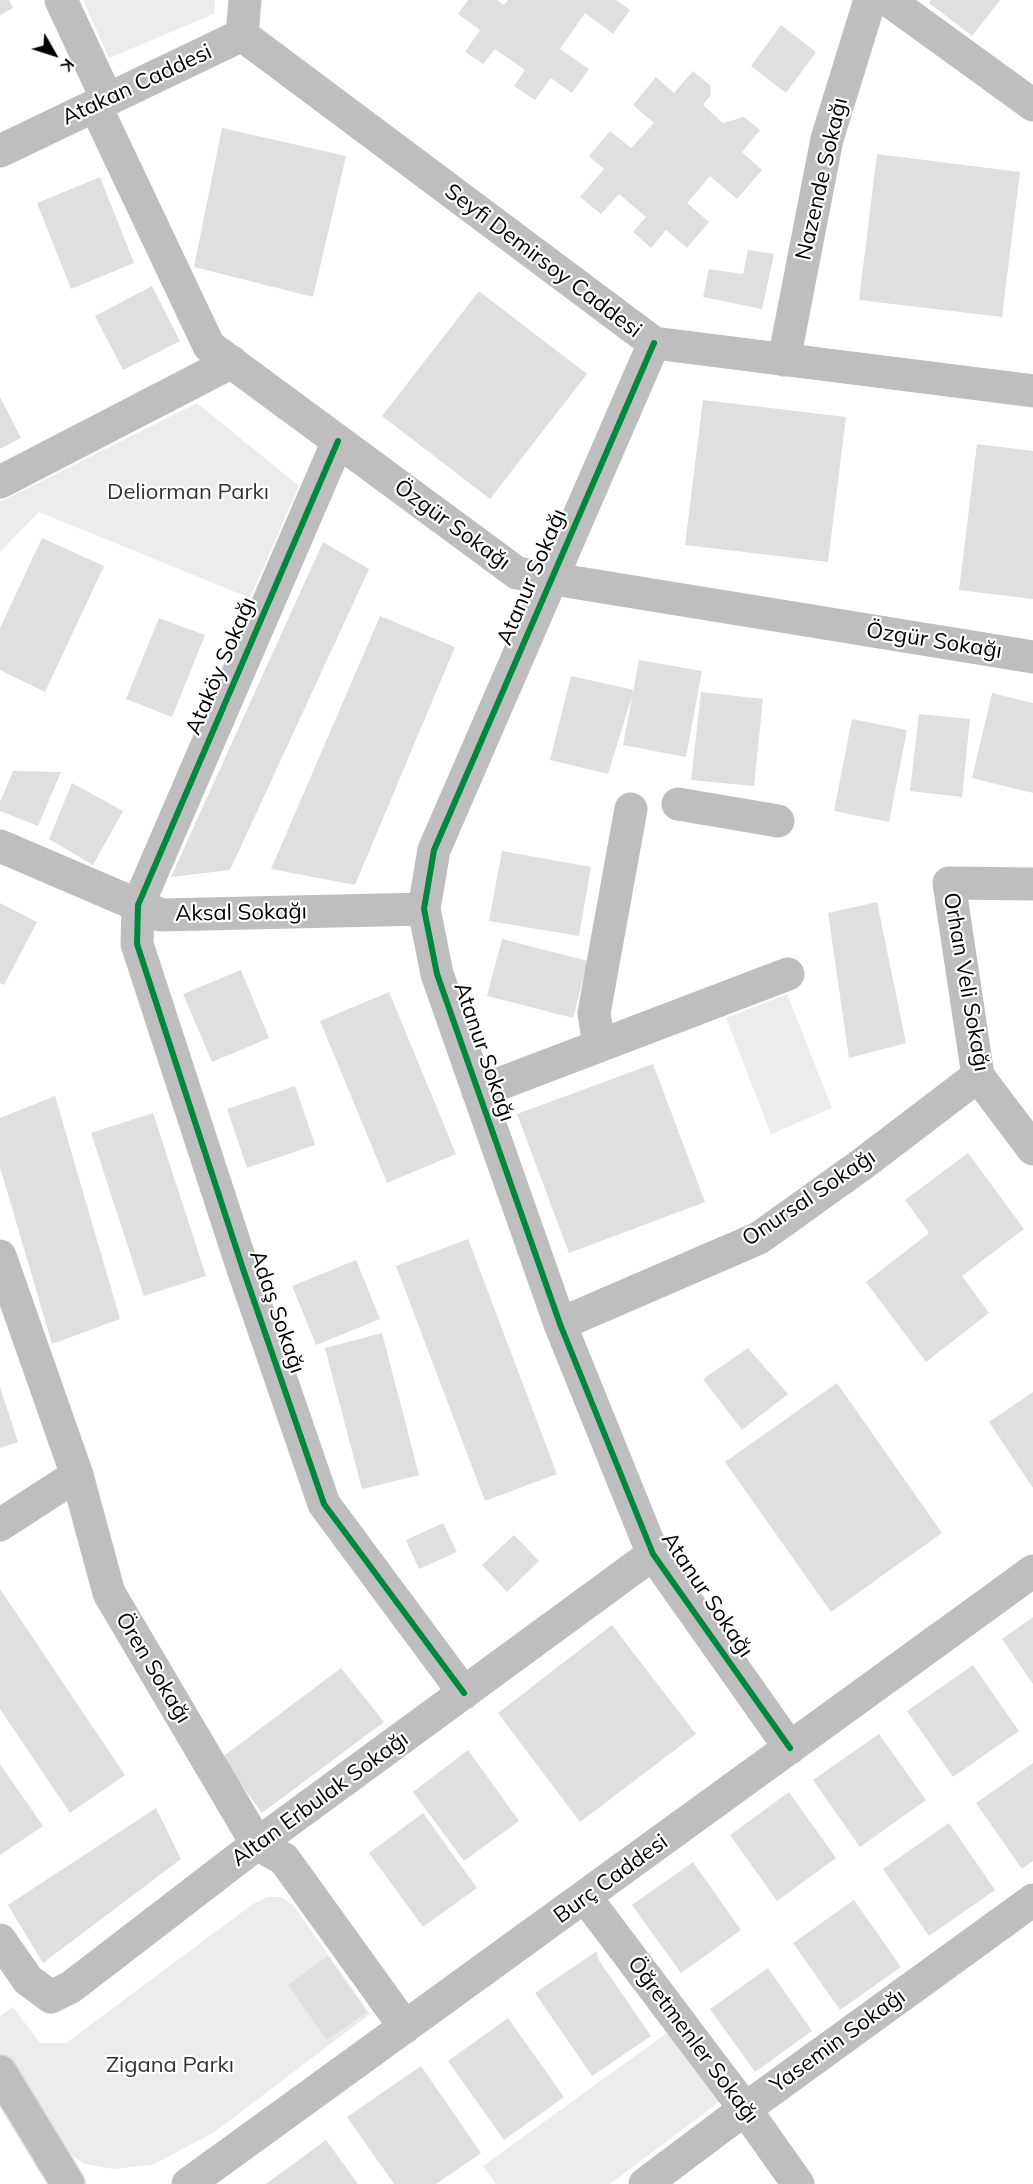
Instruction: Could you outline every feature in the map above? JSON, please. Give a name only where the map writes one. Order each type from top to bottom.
[{"type":"street","name":"Özgür Sokağı","points":[[61,0],[101,102],[209,346],[517,573],[1033,657]]},
{"type":"street","points":[[242,35],[245,0]]},
{"type":"street","name":"Nazende Sokağı","points":[[784,360],[827,139],[870,0]]},
{"type":"street","points":[[888,0],[1033,105]]},
{"type":"street","name":"Atakan Caddesi","points":[[0,151],[242,35]]},
{"type":"street","name":"Seyfi Demirsoy Caddesi","points":[[242,35],[654,343],[1033,391]]},
{"type":"street","name":"Atanur Sokağı","points":[[654,343],[434,850],[424,909],[437,974],[560,1324],[653,1554],[790,1748]]},
{"type":"street","points":[[0,482],[232,362]]},
{"type":"street","name":"Ataköy Sokağı","points":[[138,905],[338,441]]},
{"type":"street","points":[[678,804],[778,821]]},
{"type":"street","points":[[599,1046],[594,1012],[631,809]]},
{"type":"street","name":"Aksal Sokağı","points":[[0,846],[160,915],[424,909]]},
{"type":"street","name":"Orhan Veli Sokağı","points":[[1033,884],[949,883],[978,1076],[1033,1149]]},
{"type":"street","name":"Adaş Sokağı","points":[[138,905],[137,944],[238,1255],[324,1504],[464,1693]]},
{"type":"street","points":[[478,1092],[788,974]]},
{"type":"street","name":"Onursal Sokağı","points":[[560,1324],[759,1238],[978,1076]]},
{"type":"street","name":"Ören Sokağı","points":[[0,1256],[77,1475],[109,1593],[257,1844]]},
{"type":"street","points":[[0,1525],[77,1475]]},
{"type":"street","name":"Altan Erbulak Sokağı","points":[[0,1940],[28,1980],[51,1997],[71,1988],[257,1844],[653,1554]]},
{"type":"street","name":"Burç Caddesi","points":[[188,2184],[586,1898],[1033,1571]]},
{"type":"street","points":[[257,1844],[284,1859],[405,2026]]},
{"type":"street","name":"Öğretmenler Sokağı","points":[[586,1898],[745,2109],[798,2184]]},
{"type":"street","name":"Yasemin Sokağı","points":[[645,2184],[1033,1900]]},
{"type":"street","points":[[0,2073],[68,2184]]},
{"type":"green space","points":[[83,0],[215,0],[214,14],[109,58]]},
{"type":"green space","name":"Deliorman Parkı","points":[[197,403],[299,486],[250,598],[39,512],[0,552],[0,502]]},
{"type":"green space","points":[[787,994],[832,1108],[771,1134],[726,1018]]},
{"type":"green space","name":"Zigana Parkı","points":[[267,1897],[281,1897],[293,1905],[370,2014],[213,2133],[152,2165],[114,2169],[84,2164],[59,2146],[0,2053],[0,2016],[13,2007],[40,2043],[66,2043],[253,1904]]},
{"type":"green space","points":[[689,2017],[735,2090],[610,2184],[496,2184],[483,2166]]},
{"type":"building","points":[[0,0],[9,0],[13,8],[0,15]]},
{"type":"building","points":[[468,0],[497,0],[504,5],[508,0],[616,0],[630,10],[613,34],[585,13],[560,49],[589,69],[572,93],[551,78],[535,100],[514,86],[525,70],[495,49],[483,64],[465,52],[480,30],[458,14]]},
{"type":"building","points":[[931,0],[1000,0],[972,36],[929,3]]},
{"type":"building","points":[[781,25],[816,52],[786,93],[751,66]]},
{"type":"building","points":[[693,71],[710,85],[711,95],[703,105],[723,123],[744,117],[760,130],[742,152],[762,170],[737,199],[710,176],[687,203],[709,222],[687,248],[666,230],[651,248],[633,232],[646,217],[619,194],[601,214],[580,197],[604,169],[589,156],[610,131],[631,148],[654,123],[633,105],[656,77],[674,93]]},
{"type":"building","points":[[222,128],[346,156],[313,297],[194,267]]},
{"type":"building","points":[[877,154],[1020,172],[1002,317],[859,300]]},
{"type":"building","points":[[100,177],[134,263],[71,289],[37,203]]},
{"type":"building","points":[[748,250],[774,254],[762,309],[703,297],[709,269],[743,274]]},
{"type":"building","points":[[152,286],[180,341],[123,370],[95,316]]},
{"type":"building","points":[[479,291],[587,374],[490,499],[382,416]]},
{"type":"building","points":[[0,397],[21,438],[0,449]]},
{"type":"building","points":[[703,400],[846,417],[828,562],[685,545]]},
{"type":"building","points":[[977,444],[1033,451],[1033,599],[959,590]]},
{"type":"building","points":[[42,538],[104,566],[45,692],[0,670],[0,628]]},
{"type":"building","points":[[323,542],[369,569],[230,870],[171,877]]},
{"type":"building","points":[[380,616],[455,647],[355,885],[271,869]]},
{"type":"building","points":[[159,618],[205,635],[172,717],[126,699]]},
{"type":"building","points":[[639,660],[702,671],[686,757],[623,745]]},
{"type":"building","points":[[571,676],[634,690],[608,774],[550,760]]},
{"type":"building","points":[[701,692],[763,699],[754,786],[691,780]]},
{"type":"building","points":[[992,693],[1033,703],[1033,793],[972,778]]},
{"type":"building","points":[[919,714],[970,719],[962,797],[910,791]]},
{"type":"building","points":[[852,719],[907,730],[889,822],[834,811]]},
{"type":"building","points":[[13,771],[61,772],[38,826],[0,811],[0,802]]},
{"type":"building","points":[[72,783],[123,811],[93,865],[49,839]]},
{"type":"building","points":[[502,851],[591,867],[579,936],[489,921]]},
{"type":"building","points":[[877,902],[906,1043],[849,1058],[828,913]]},
{"type":"building","points":[[0,903],[37,922],[4,985],[0,983]]},
{"type":"building","points":[[502,939],[588,961],[573,1018],[487,996]]},
{"type":"building","points":[[241,970],[269,1038],[212,1062],[183,994]]},
{"type":"building","points":[[389,992],[456,1154],[387,1183],[320,1021]]},
{"type":"building","points":[[653,1064],[705,1202],[569,1253],[517,1114]]},
{"type":"building","points":[[295,1086],[315,1145],[247,1168],[227,1109]]},
{"type":"building","points":[[55,1096],[120,1319],[52,1344],[0,1167],[0,1118]]},
{"type":"building","points":[[153,1113],[206,1276],[144,1296],[91,1133]]},
{"type":"building","points":[[968,1153],[1024,1229],[962,1276],[989,1313],[926,1362],[866,1282],[929,1233],[905,1200]]},
{"type":"building","points":[[468,1239],[557,1474],[485,1501],[396,1266]]},
{"type":"building","points":[[356,1260],[380,1319],[316,1345],[292,1286]]},
{"type":"building","points":[[382,1333],[419,1475],[362,1489],[325,1348]]},
{"type":"building","points":[[748,1348],[788,1394],[742,1430],[703,1379]]},
{"type":"building","points":[[837,1383],[942,1533],[831,1612],[725,1462]]},
{"type":"building","points":[[0,1387],[18,1442],[0,1448]]},
{"type":"building","points":[[1033,1392],[1033,1488],[989,1422]]},
{"type":"building","points":[[443,1523],[457,1552],[419,1569],[406,1540]]},
{"type":"building","points":[[514,1535],[539,1561],[507,1592],[482,1565]]},
{"type":"building","points":[[0,1589],[125,1775],[70,1813],[0,1709]]},
{"type":"building","points":[[1033,1617],[1033,1684],[1002,1639]]},
{"type":"building","points":[[612,1625],[696,1734],[580,1822],[498,1713]]},
{"type":"building","points":[[973,1665],[1019,1731],[953,1777],[907,1711]]},
{"type":"building","points":[[341,1668],[384,1722],[262,1813],[221,1758]]},
{"type":"building","points":[[879,1734],[926,1800],[860,1847],[813,1780]]},
{"type":"building","points":[[468,1750],[519,1821],[464,1861],[413,1792]]},
{"type":"building","points":[[1033,1763],[1033,1861],[1022,1869],[976,1803]]},
{"type":"building","points":[[0,1764],[43,1826],[0,1855]]},
{"type":"building","points":[[789,1792],[836,1858],[777,1901],[730,1835]]},
{"type":"building","points":[[156,1808],[181,1859],[43,1963],[8,1905]]},
{"type":"building","points":[[423,1813],[477,1888],[423,1927],[369,1853]]},
{"type":"building","points":[[949,1823],[995,1890],[929,1936],[883,1869]]},
{"type":"building","points":[[693,1862],[741,1930],[681,1973],[632,1905]]},
{"type":"building","points":[[854,1900],[901,1967],[840,2010],[793,1943]]},
{"type":"building","points":[[597,1951],[598,1959],[651,2036],[592,2076],[535,1993]]},
{"type":"building","points":[[328,1956],[367,2012],[327,2040],[288,1985]]},
{"type":"building","points":[[768,1968],[812,2031],[755,2072],[710,2009]]},
{"type":"building","points":[[508,2018],[564,2097],[504,2140],[448,2061]]},
{"type":"building","points":[[421,2066],[481,2153],[436,2184],[394,2184],[347,2117]]},
{"type":"building","points":[[326,2140],[358,2184],[266,2184]]},
{"type":"cycle path","points":[[654,343],[434,850],[424,909],[437,974],[560,1324],[653,1554],[790,1748]]},
{"type":"cycle path","points":[[338,441],[138,905],[137,944],[242,1266],[324,1504],[464,1693]]}]
